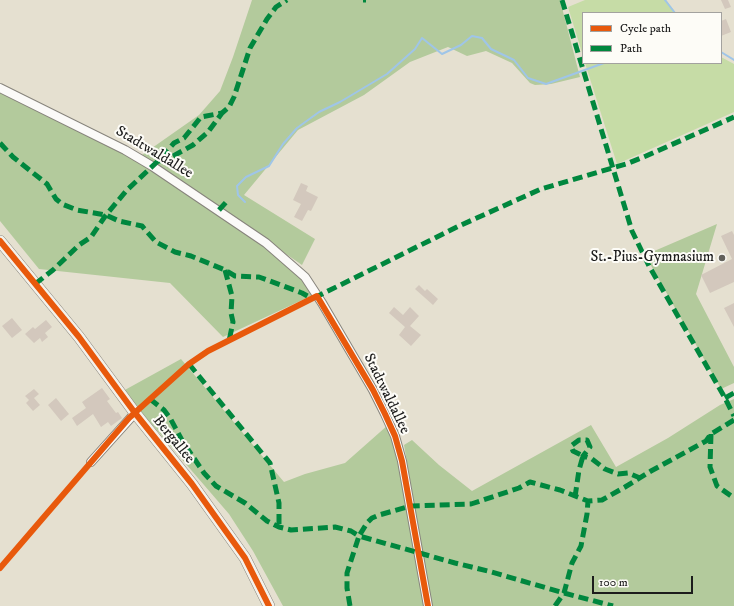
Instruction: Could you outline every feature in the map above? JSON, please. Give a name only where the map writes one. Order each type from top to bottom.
[{"type":"street","name":"Stadtwaldallee","points":[[0,88],[125,150],[152,166],[266,243],[305,277],[369,383],[395,436],[402,461],[428,606]]},
{"type":"street","name":"Bergallee","points":[[0,242],[79,337],[135,413],[192,484],[244,558],[270,606]]},
{"type":"street","points":[[91,462],[135,413]]},
{"type":"green space","points":[[252,0],[560,0],[580,77],[551,84],[535,85],[530,83],[512,63],[486,51],[467,56],[448,47],[410,62],[364,95],[298,130],[244,195],[315,239],[302,265],[142,155],[199,115],[220,91]]},
{"type":"green space","points":[[585,0],[666,0],[675,12],[582,12],[582,53],[568,7]]},
{"type":"green space","points":[[722,58],[734,64],[734,112],[617,164],[585,64],[722,64]]},
{"type":"green space","points":[[0,92],[137,159],[264,244],[297,273],[313,295],[223,337],[170,283],[39,269],[0,221]]},
{"type":"green space","points":[[717,224],[696,294],[734,367],[734,383],[721,389],[645,255]]},
{"type":"green space","points":[[181,359],[284,482],[305,474],[345,463],[388,425],[400,461],[426,606],[283,606],[253,551],[229,514],[123,391]]},
{"type":"green space","points":[[734,399],[734,606],[432,606],[404,445],[412,440],[439,465],[472,491],[591,425],[616,467],[668,438],[720,405]]},
{"type":"building","points":[[721,0],[728,0],[731,7],[725,9]]},
{"type":"building","points":[[726,19],[731,32],[722,36],[722,21]]},
{"type":"building","points":[[301,183],[308,186],[306,191],[318,197],[311,211],[308,210],[302,221],[294,217],[301,204],[293,200]]},
{"type":"building","points":[[732,231],[734,235],[734,282],[710,293],[701,275],[732,259],[721,236]]},
{"type":"building","points":[[419,285],[425,291],[427,289],[438,299],[433,305],[415,289]]},
{"type":"building","points":[[734,303],[734,327],[724,308]]},
{"type":"building","points":[[394,307],[403,315],[410,307],[419,316],[410,326],[421,335],[411,346],[399,335],[405,327],[389,313]]},
{"type":"building","points":[[12,318],[22,330],[12,338],[2,326]]},
{"type":"building","points":[[46,320],[52,327],[45,333],[48,337],[42,342],[40,338],[34,343],[25,334],[33,327],[35,329]]},
{"type":"building","points":[[102,388],[110,399],[107,401],[122,418],[111,426],[108,422],[101,427],[93,414],[77,426],[72,418],[86,408],[82,402]]},
{"type":"building","points":[[34,389],[39,394],[34,398],[40,405],[33,411],[26,403],[29,400],[25,396]]},
{"type":"building","points":[[56,398],[69,414],[61,421],[48,405]]},
{"type":"waterway","points":[[665,0],[674,12]]},
{"type":"waterway","points":[[245,202],[238,195],[237,186],[246,177],[269,166],[283,144],[297,128],[319,112],[340,102],[387,74],[415,49],[422,38],[442,54],[461,45],[472,36],[482,38],[491,49],[514,60],[528,78],[546,84],[601,64]]},
{"type":"waterway","points":[[722,53],[734,60]]},
{"type":"marked path","points":[[35,284],[53,270],[79,245],[91,237],[106,215],[127,190],[158,161],[174,143],[184,138],[201,117],[222,113],[229,107],[234,97],[250,48],[276,7],[287,0]]},
{"type":"marked path","points":[[562,0],[632,231],[649,266],[734,416]]},
{"type":"marked path","points":[[159,161],[166,160],[193,145],[208,132],[222,113]]},
{"type":"marked path","points":[[314,298],[459,226],[541,189],[626,164],[734,117]]},
{"type":"marked path","points":[[0,143],[13,157],[47,184],[56,199],[62,204],[77,210],[106,215],[119,221],[142,226],[156,242],[175,252],[191,256],[225,270],[235,276],[259,277],[302,293],[313,299]]},
{"type":"marked path","points":[[219,210],[228,200]]},
{"type":"marked path","points":[[225,270],[232,296],[231,313],[233,322],[229,341]]},
{"type":"marked path","points":[[189,364],[270,463],[279,503],[279,527]]},
{"type":"marked path","points":[[725,398],[734,393]]},
{"type":"marked path","points":[[150,399],[164,410],[204,473],[216,486],[245,503],[267,521],[279,527],[291,530],[335,527],[351,531],[359,536],[367,523],[372,518],[379,515],[411,506],[471,504],[519,488],[530,482],[560,490],[588,501],[602,500],[706,441],[711,434],[734,420]]},
{"type":"marked path","points":[[711,434],[710,467],[717,486],[734,498]]},
{"type":"marked path","points":[[575,497],[579,470],[583,456],[573,451],[571,446],[579,440],[587,440],[590,447],[583,456],[592,459],[605,469],[618,474],[628,473],[640,478]]},
{"type":"marked path","points":[[555,606],[564,593],[572,563],[581,546],[588,501]]},
{"type":"marked path","points":[[350,606],[347,588],[347,573],[359,536],[613,606]]},
{"type":"cycle path","points":[[0,241],[79,337],[135,413],[192,484],[245,558],[269,606]]},
{"type":"cycle path","points":[[0,568],[129,418],[189,364],[208,351],[317,296],[373,390],[395,436],[402,461],[428,606]]},
{"type":"place","name":"St.-Pius-Gymnasium","points":[[722,258]]}]
